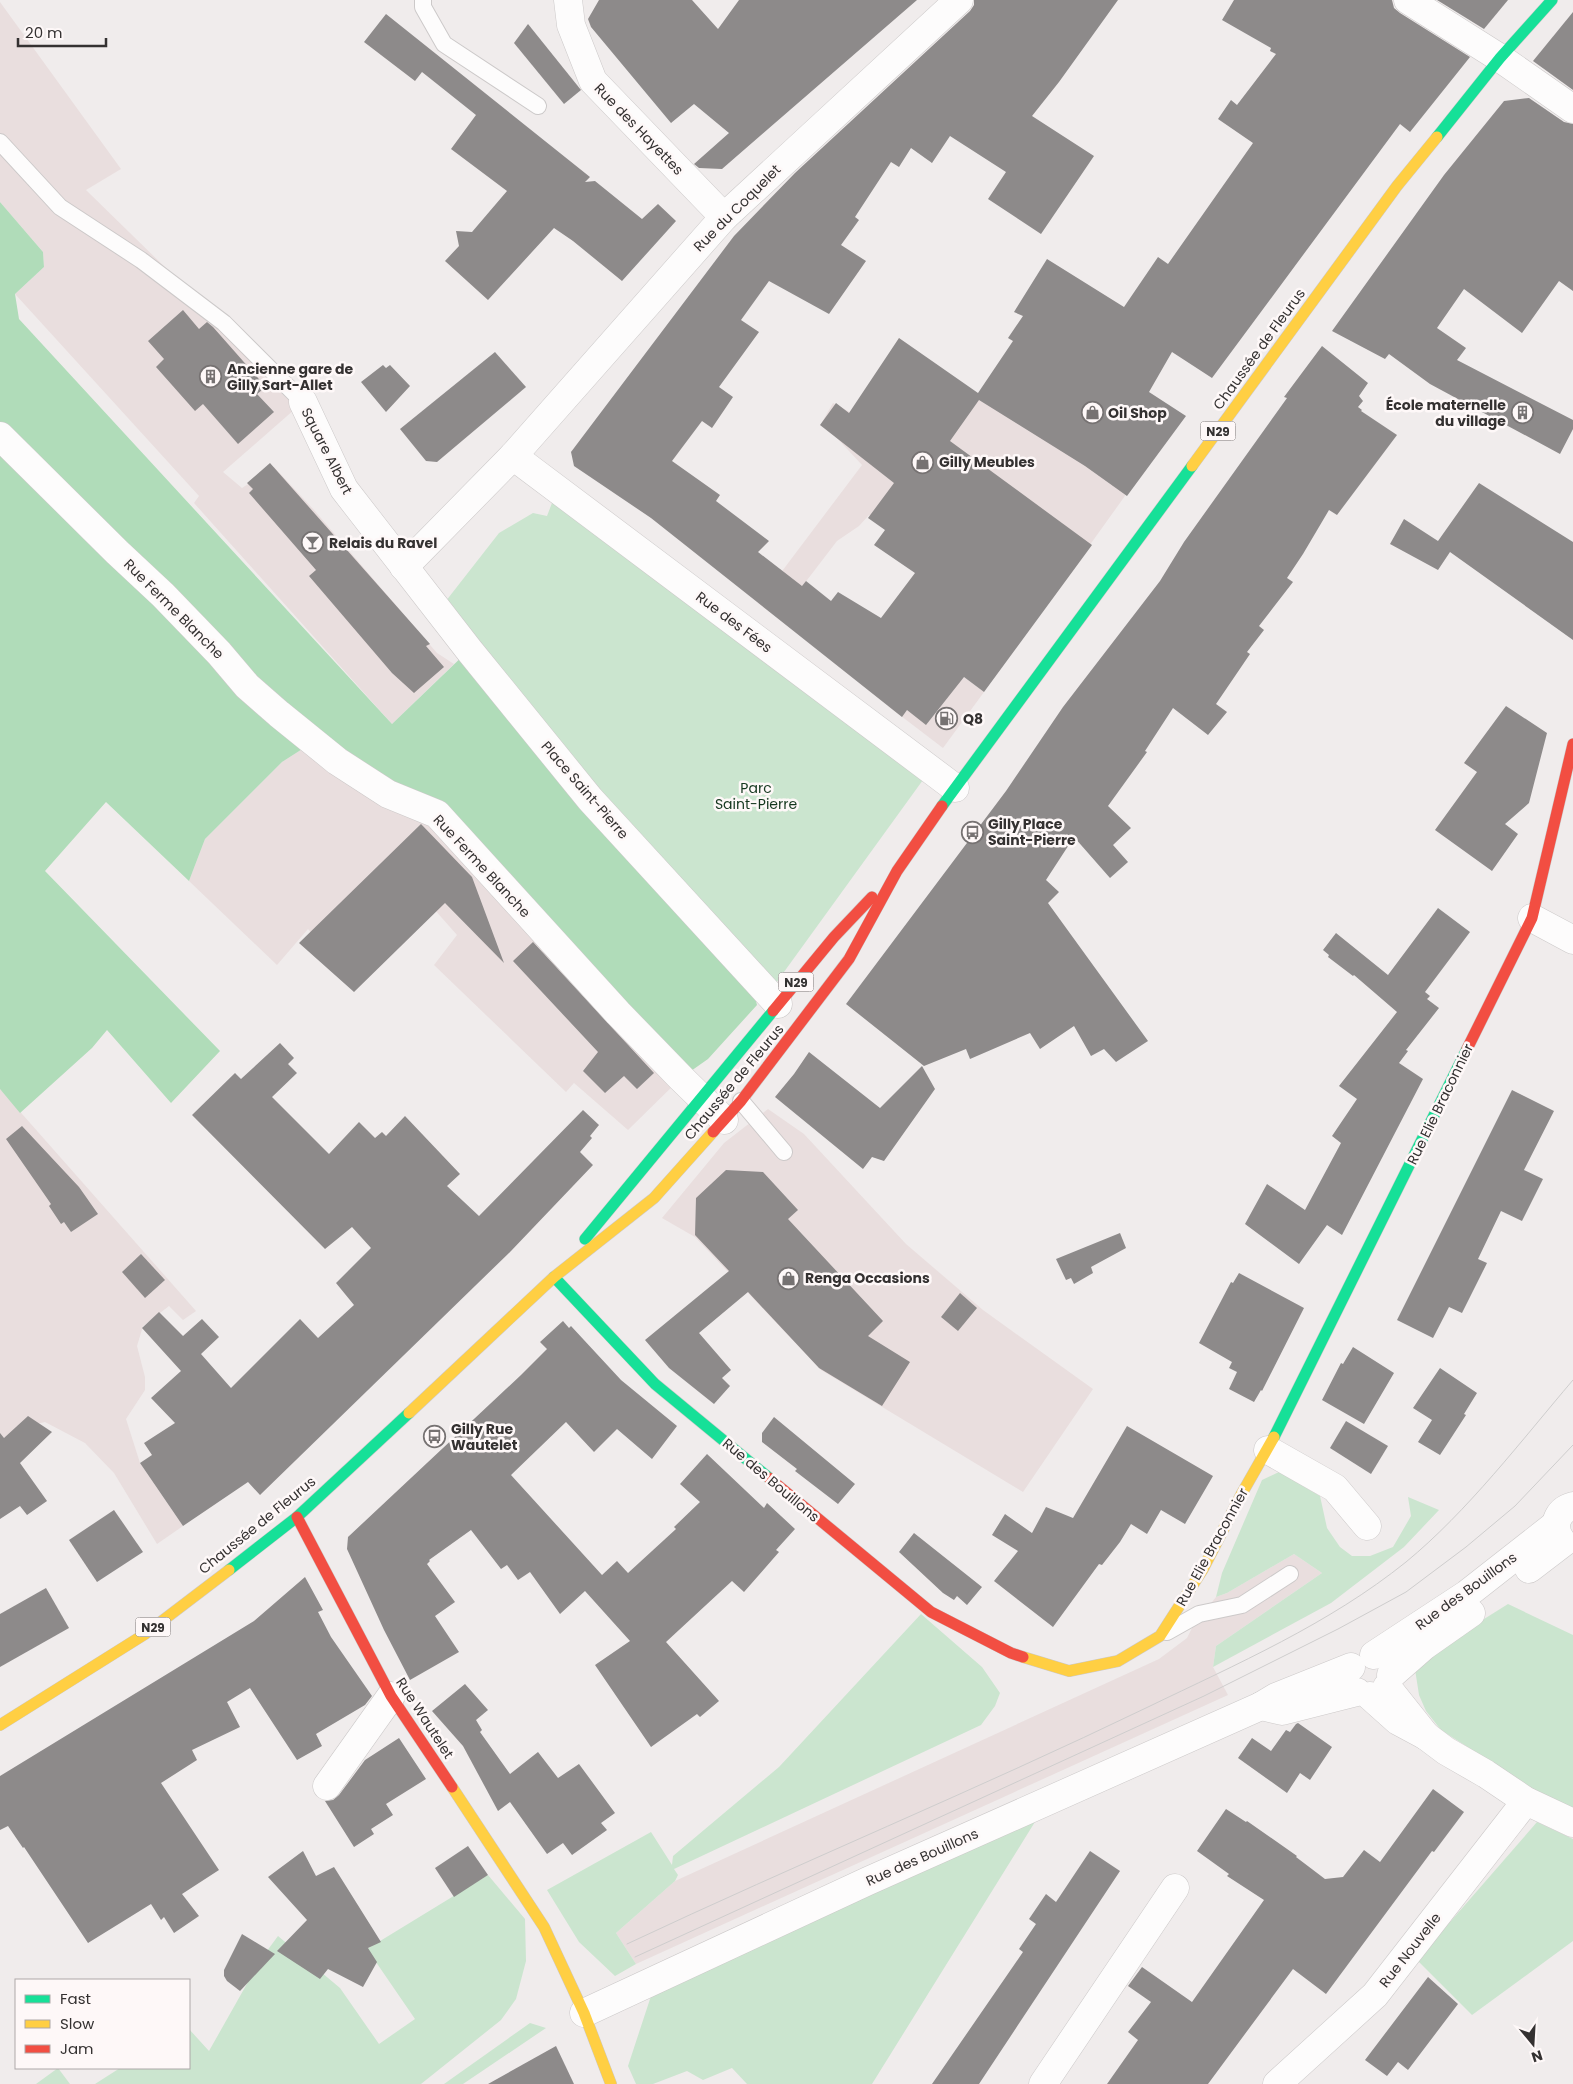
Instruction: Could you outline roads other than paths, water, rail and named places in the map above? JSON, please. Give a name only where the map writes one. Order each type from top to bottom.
[{"type":"main road","name":"Chaussée de Fleurus","points":[[0,1726],[145,1634],[297,1516],[554,1277],[654,1198],[732,1110],[849,959],[897,871],[955,788],[1397,186],[1500,58],[1552,0]]},
{"type":"main road","name":"Rue Elie Braconnier","points":[[1069,1671],[1118,1661],[1160,1636],[1203,1569],[1241,1495],[1268,1450],[1532,918],[1573,744]]},
{"type":"main road","name":"Chaussée de Fleurus","points":[[554,1277],[626,1187],[702,1098],[834,937],[897,871]]},
{"type":"main road","name":"Rue des Bouillons","points":[[554,1277],[655,1384],[931,1612],[1011,1653],[1069,1671]]},
{"type":"main road","name":"Rue Wautelet","points":[[297,1516],[391,1696],[544,1927],[584,2013]]},
{"type":"main road","points":[[584,2013],[611,2084]]},
{"type":"street","name":"Rue des Hayettes","points":[[568,0],[571,25],[593,81],[724,217]]},
{"type":"street","name":"Rue du Coquelet","points":[[513,456],[724,217],[959,0]]},
{"type":"street","points":[[1408,0],[1500,58],[1573,109]]},
{"type":"street","name":"Square Albert","points":[[303,402],[344,489],[404,567]]},
{"type":"street","name":"Rue Ferme Blanche","points":[[0,436],[163,595],[219,653],[247,686],[279,714],[337,761],[388,794],[437,814],[618,1013],[681,1078],[702,1098],[732,1110]]},
{"type":"street","points":[[404,567],[513,456]]},
{"type":"street","name":"Rue des Fées","points":[[513,456],[955,788]]},
{"type":"street","name":"Place Saint-Pierre","points":[[404,567],[590,799],[778,1004]]},
{"type":"street","points":[[1532,918],[1573,940]]},
{"type":"street","points":[[1268,1450],[1335,1488],[1367,1526]]},
{"type":"street","name":"Rue des Bouillons","points":[[584,2013],[868,1881],[1261,1706],[1276,1697],[1372,1679],[1467,1594],[1566,1530]]},
{"type":"street","points":[[1372,1679],[1398,1721],[1426,1736],[1446,1751],[1486,1774],[1526,1801],[1573,1823]]},
{"type":"street","points":[[326,1786],[391,1696]]},
{"type":"street","name":"Rue Nouvelle","points":[[1277,2084],[1375,1995],[1526,1801]]},
{"type":"street","points":[[1043,2084],[1175,1888]]},
{"type":"lane","points":[[424,0],[423,7],[444,44],[538,106]]},
{"type":"lane","points":[[0,142],[60,207],[141,260],[224,323],[303,402]]},
{"type":"lane","points":[[732,1110],[784,1152]]},
{"type":"lane","points":[[1160,1636],[1199,1614],[1242,1605],[1290,1574]]},
{"type":"tram line","points":[[627,1944],[1083,1738],[1282,1642],[1346,1605],[1406,1562],[1451,1521],[1493,1475],[1573,1380]]},
{"type":"tram line","points":[[635,1957],[1204,1696],[1338,1629],[1406,1592],[1466,1547],[1515,1506],[1573,1445]]},
{"type":"place","name":"Ancienne gare de Gilly Sart-Allet","points":[[211,377]]},
{"type":"place","name":"Oil Shop","points":[[1092,413]]},
{"type":"place","name":"École maternelle du village","points":[[1522,413]]},
{"type":"place","name":"Gilly Meubles","points":[[923,462]]},
{"type":"place","name":"Relais du Ravel","points":[[313,543]]},
{"type":"place","name":"Q8","points":[[947,719]]},
{"type":"place","name":"Gilly Place Saint-Pierre","points":[[972,832]]},
{"type":"place","name":"Renga Occasions","points":[[789,1278]]},
{"type":"place","name":"Gilly Rue Wautelet","points":[[435,1437]]},
{"type":"park label","name":"Parc Saint-Pierre","points":[[756,796]]}]
